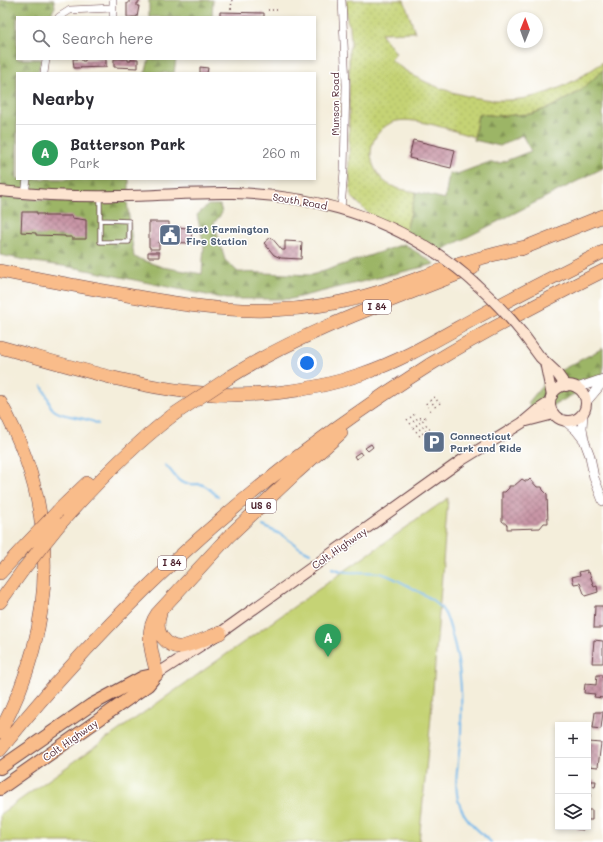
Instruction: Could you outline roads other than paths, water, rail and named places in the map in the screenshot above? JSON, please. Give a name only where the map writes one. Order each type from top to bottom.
[{"type":"highway","name":"I 84","points":[[0,602],[59,525],[89,492],[136,445],[173,415],[230,377],[273,352],[312,333],[603,216]]},
{"type":"highway","points":[[0,271],[157,301],[198,307],[246,311],[283,310],[321,306],[366,296],[400,286],[458,264],[529,246]]},
{"type":"highway","points":[[0,347],[127,381],[185,392],[237,395],[272,393],[300,389],[352,378],[393,362],[603,252]]},
{"type":"highway","name":"I 84","points":[[2,741],[132,602],[177,558],[258,487],[360,411],[412,376],[472,340],[532,307],[603,271]]},
{"type":"highway","points":[[0,402],[22,448],[33,481],[42,524],[45,566],[42,605],[31,659],[2,741]]},
{"type":"highway","name":"US 6","points":[[157,674],[150,643],[150,629],[155,616],[228,537],[296,473],[342,433],[360,411]]},
{"type":"highway","points":[[0,573],[58,511],[88,482],[136,445]]},
{"type":"highway","points":[[165,604],[159,619],[158,628],[163,637],[172,645],[183,647],[220,633]]},
{"type":"highway","name":"Colt Highway","points":[[0,768],[91,705],[143,677],[157,674]]},
{"type":"highway","name":"Colt Highway","points":[[0,789],[148,685],[157,674]]},
{"type":"main road","name":"South Road","points":[[0,191],[25,194],[100,196],[227,193],[249,194],[302,200],[341,209],[373,219],[413,238],[462,271],[507,314],[566,386]]},
{"type":"main road","name":"South Road","points":[[545,362],[551,399]]},
{"type":"main road","points":[[566,386],[577,388],[581,391],[586,402],[583,413],[575,420],[564,420],[554,414],[551,408],[551,399],[560,388],[566,386]]},
{"type":"main road","name":"Colt Highway","points":[[157,674],[220,633],[462,460],[522,423],[551,399]]},
{"type":"main road","name":"Colt Highway","points":[[522,423],[554,414]]},
{"type":"street","points":[[113,0],[113,16]]},
{"type":"street","name":"Munson Road","points":[[341,209],[346,85],[342,0]]},
{"type":"street","points":[[61,16],[70,10],[113,8]]},
{"type":"street","points":[[44,72],[46,60]]},
{"type":"street","points":[[25,194],[27,180]]},
{"type":"street","points":[[577,388],[603,378]]},
{"type":"street","points":[[586,402],[603,382]]},
{"type":"street","points":[[583,413],[582,428],[584,440],[590,456],[594,478],[603,501]]},
{"type":"street","points":[[564,420],[576,430],[584,440]]},
{"type":"lane","points":[[100,196],[100,220],[100,242],[129,242],[129,221],[100,220]]},
{"type":"waterway","points":[[42,386],[50,406],[55,411],[93,421],[98,424]]},
{"type":"waterway","points":[[165,465],[180,482],[203,485],[218,497]]},
{"type":"waterway","points":[[263,526],[282,535],[300,548],[310,553]]},
{"type":"waterway","points":[[333,568],[345,572],[374,572],[385,575],[409,586],[432,600],[445,613],[450,626],[458,660],[461,684],[461,734],[456,782],[458,800],[467,818],[491,842]]},
{"type":"place","name":"East Farmington Fire Station","points":[[170,235]]},
{"type":"place","name":"Connecticut Park and Ride","points":[[434,442]]},
{"type":"place","name":"Batterson Park","points":[[328,657]]}]
